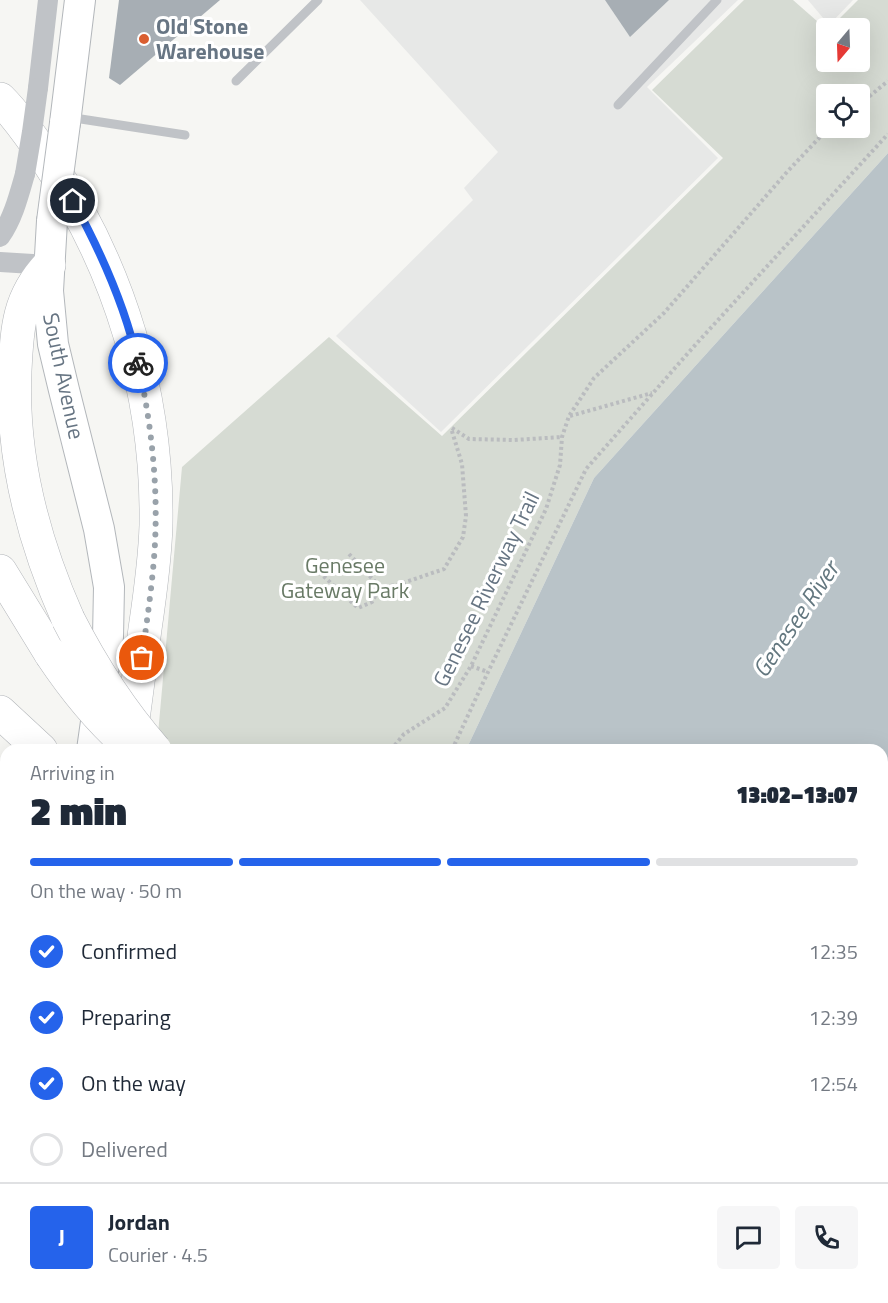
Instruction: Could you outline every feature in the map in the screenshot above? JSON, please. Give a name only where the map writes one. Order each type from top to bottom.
[{"type":"highway","points":[[0,99],[23,126],[53,169],[94,241],[122,308],[141,376],[154,457],[156,526],[151,588],[130,744]]},
{"type":"highway","points":[[49,265],[34,282],[22,310],[16,351],[15,417],[21,469],[29,509],[45,562],[68,619],[106,688],[150,744]]},
{"type":"highway","points":[[0,571],[69,680],[90,706],[127,744]]},
{"type":"highway","points":[[0,712],[35,744]]},
{"type":"main road","name":"South Avenue","points":[[80,0],[52,221],[48,291],[56,359],[99,530],[109,587],[108,637],[93,744]]},
{"type":"street","points":[[0,237],[13,210],[25,174],[48,0]]},
{"type":"street","points":[[0,262],[49,265]]},
{"type":"lane","points":[[236,81],[318,0]]},
{"type":"lane","points":[[618,105],[717,0]]},
{"type":"lane","points":[[65,120],[184,135]]},
{"type":"path","points":[[870,96],[888,81]]},
{"type":"path","points":[[455,744],[586,469],[652,393],[888,134]]},
{"type":"path","name":"Genesee Riverway Trail","points":[[396,744],[404,734],[445,708],[471,666],[546,509],[560,465],[562,436],[569,416],[594,378],[664,313],[819,138]]},
{"type":"path","points":[[569,416],[652,393]]},
{"type":"path","points":[[380,587],[397,585],[444,569],[464,537],[466,516],[462,464],[452,428],[469,439],[514,440],[562,436]]},
{"type":"path","points":[[349,554],[380,587]]},
{"type":"path","points":[[306,560],[358,608],[372,602],[380,587]]},
{"type":"path","points":[[471,666],[488,672]]},
{"type":"shaded area","points":[[360,0],[738,0],[647,87],[718,158],[441,432],[336,336],[473,200],[464,188],[498,152]]},
{"type":"shaded area","points":[[808,0],[853,0],[836,18],[823,18]]},
{"type":"green space","name":"Genesee Gateway Park","points":[[744,0],[793,0],[816,20],[816,72],[870,72],[870,18],[840,18],[858,0],[888,0],[888,153],[594,478],[469,744],[167,744],[158,734],[182,467],[329,337],[442,436],[723,158],[652,90]]},
{"type":"water","name":"Genesee River","points":[[888,153],[888,744],[469,744],[594,478]]},
{"type":"building","name":"Old Stone Warehouse","points":[[119,0],[220,0],[120,85],[109,78]]},
{"type":"building","points":[[605,0],[669,0],[630,37]]},
{"type":"way so far","points":[[138,363],[152,439],[156,490],[154,565],[142,658]]},
{"type":"place","name":"Old Stone Warehouse","points":[[144,39]]},
{"type":"route","points":[[73,201],[108,270],[138,363]]}]
